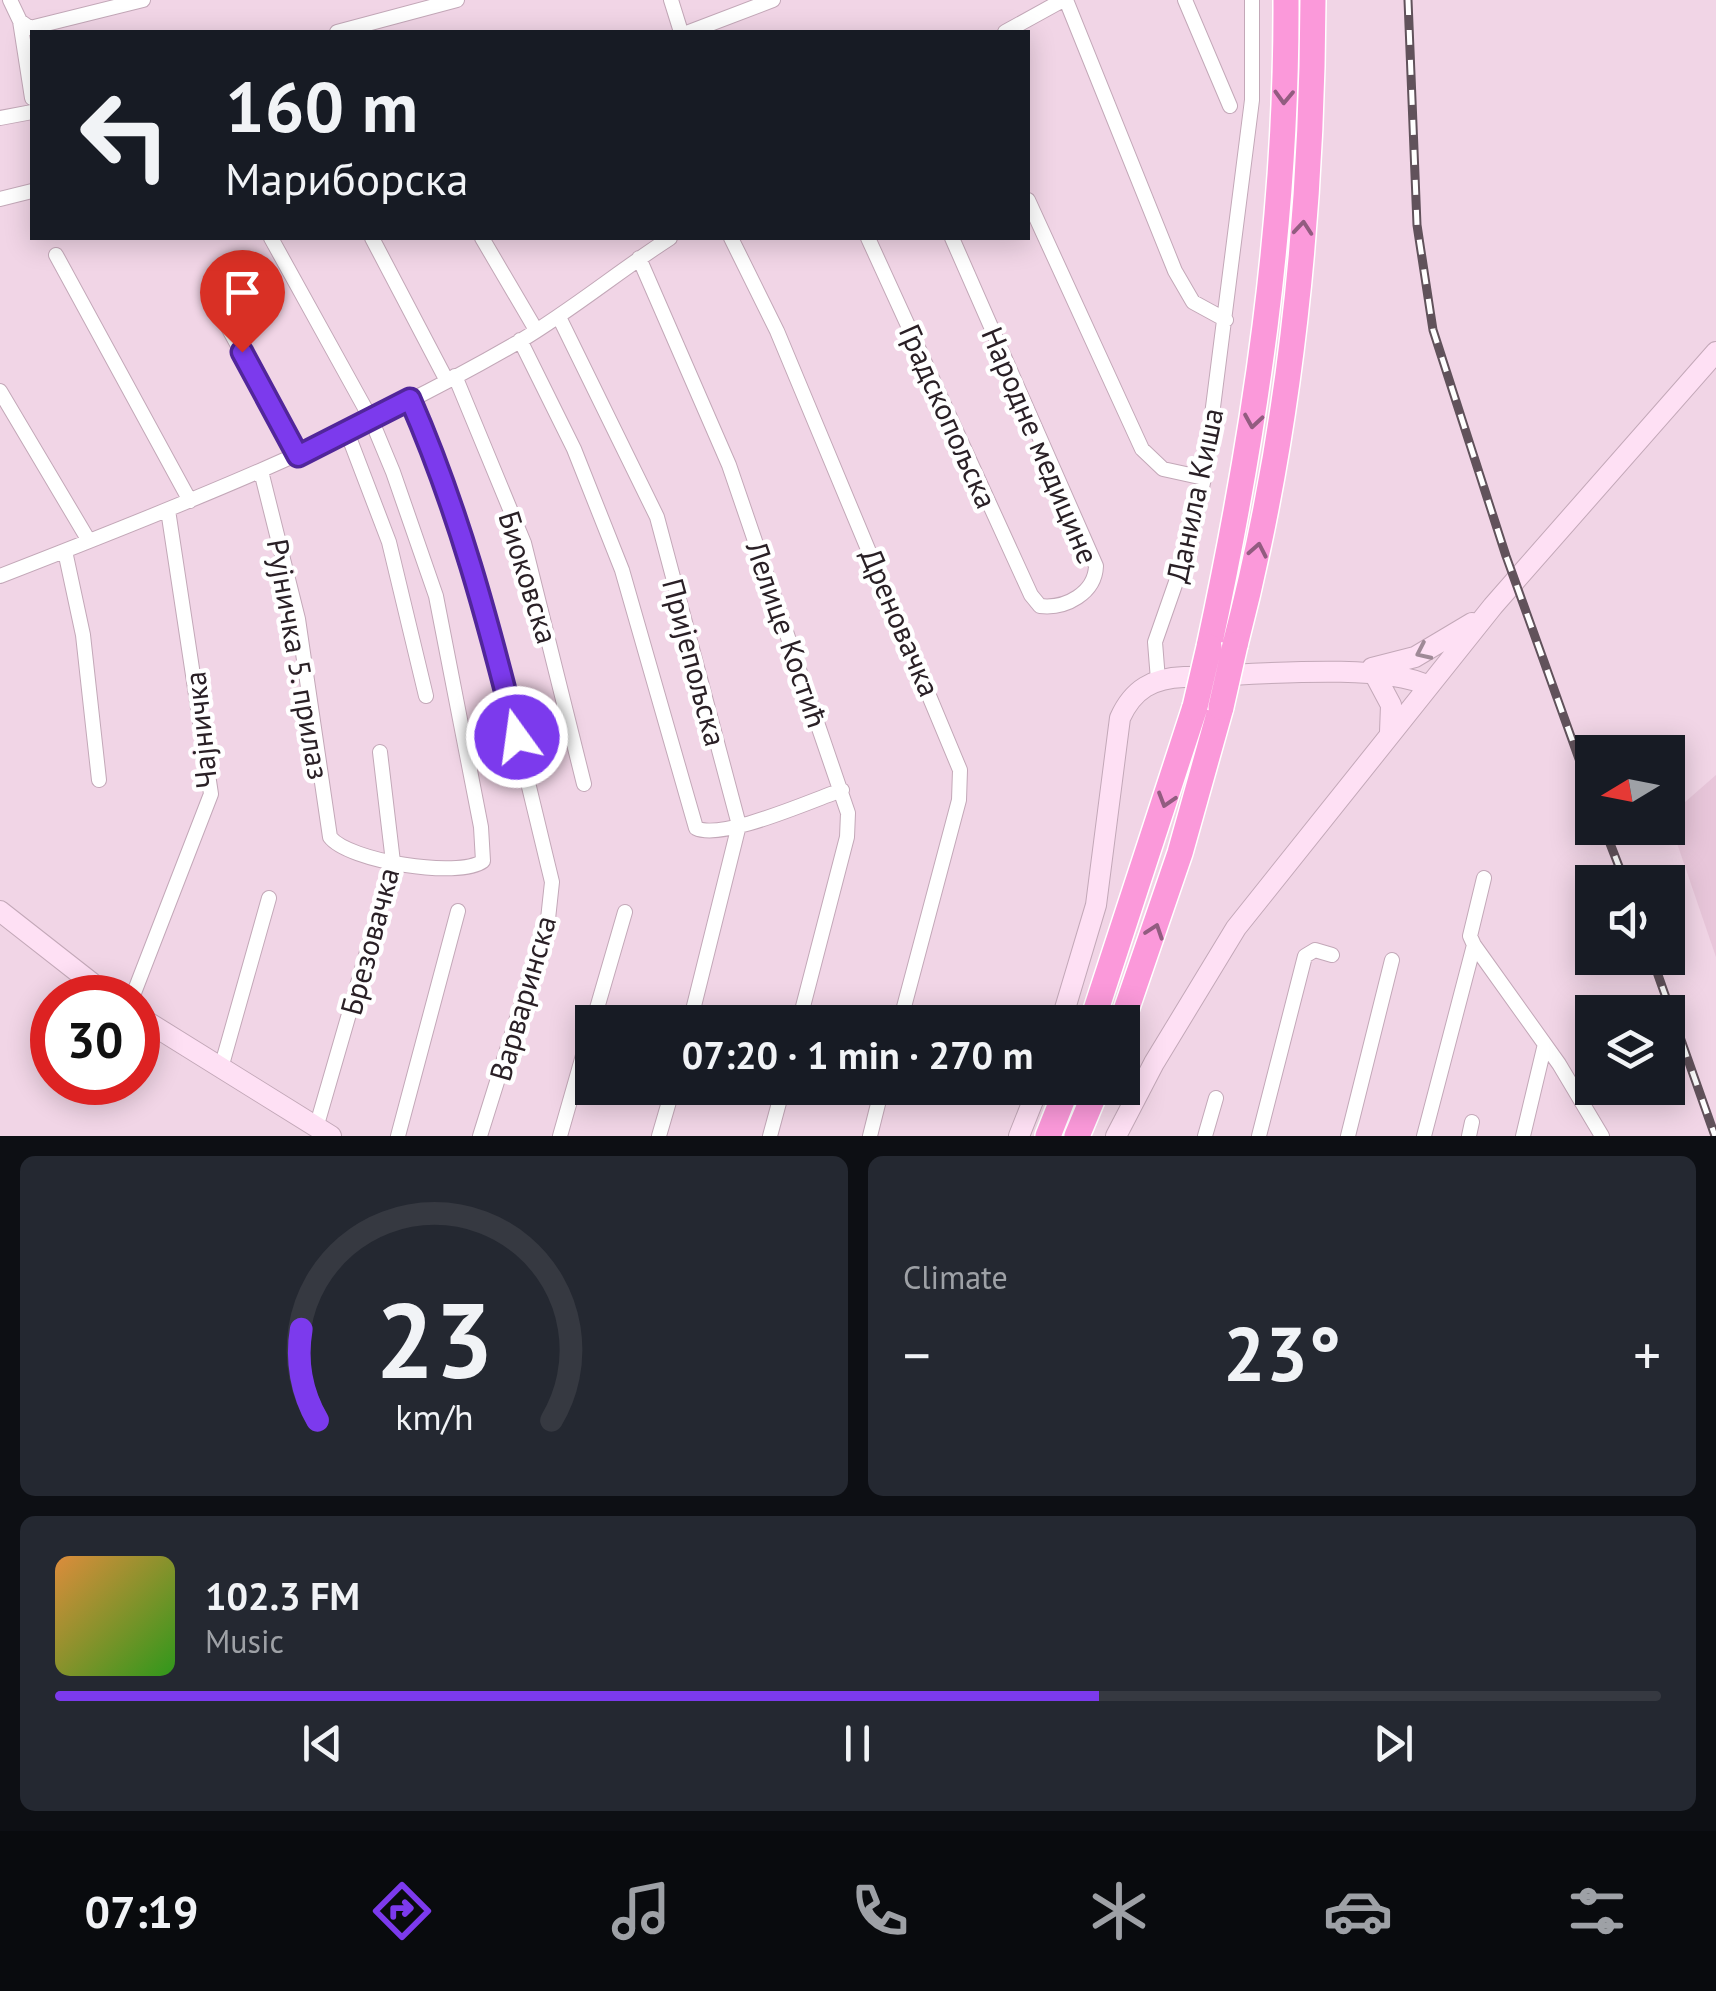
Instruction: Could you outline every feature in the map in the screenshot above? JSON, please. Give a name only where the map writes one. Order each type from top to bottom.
[{"type":"highway","points":[[1128,1005],[1180,853],[1208,707],[1209,647],[1244,473],[1268,309],[1282,152],[1286,0]]},
{"type":"highway","points":[[1098,1005],[1208,707],[1235,645],[1270,489],[1292,344],[1308,157],[1312,0]]},
{"type":"highway","points":[[1048,1136],[1060,1105]]},
{"type":"highway","points":[[1077,1136],[1090,1105]]},
{"type":"main road","points":[[1116,1136],[1154,1063],[1236,928],[1494,606],[1716,352]]},
{"type":"main road","points":[[1342,674],[1416,657],[1494,606]]},
{"type":"main road","points":[[1065,1005],[1096,905],[1120,718],[1136,692],[1158,680],[1342,674],[1414,679],[1428,686]]},
{"type":"main road","points":[[1375,675],[1392,706],[1390,734]]},
{"type":"main road","points":[[0,911],[82,975]]},
{"type":"main road","points":[[160,1030],[324,1132]]},
{"type":"main road","points":[[1019,1136],[1031,1105]]},
{"type":"street","points":[[10,0],[20,21],[30,85]]},
{"type":"street","points":[[20,21],[30,28],[143,0]]},
{"type":"street","points":[[355,30],[392,26],[457,0]]},
{"type":"street","points":[[671,0],[680,30]]},
{"type":"street","points":[[694,30],[773,0]]},
{"type":"street","points":[[1009,30],[1065,0],[1175,271],[1193,302],[1226,320]]},
{"type":"street","points":[[1185,0],[1230,106]]},
{"type":"street","name":"Данила Киша","points":[[1158,680],[1156,642],[1191,539],[1204,478],[1226,320],[1252,100],[1252,0]]},
{"type":"street","points":[[0,118],[30,112]]},
{"type":"street","points":[[0,198],[30,191]]},
{"type":"street","points":[[1030,204],[1142,449],[1163,469],[1204,478]]},
{"type":"street","points":[[272,240],[371,419],[436,596],[483,862],[468,869],[393,862]]},
{"type":"street","name":"Биоковска","points":[[373,240],[451,379],[524,543],[584,784]]},
{"type":"street","points":[[483,240],[536,330]]},
{"type":"street","points":[[0,576],[190,501],[347,432],[451,379],[559,317],[667,240]]},
{"type":"street","name":"Дреновачка","points":[[732,240],[777,330],[960,770],[959,800],[905,1005]]},
{"type":"street","name":"Градскопољска","points":[[869,240],[1031,594]]},
{"type":"street","name":"Народне медицине","points":[[953,240],[1096,566],[1091,586],[1075,598],[1045,608],[1031,594]]},
{"type":"street","points":[[56,255],[190,501]]},
{"type":"street","name":"Лелице Костић","points":[[638,258],[728,465],[848,812],[847,837],[803,1005]]},
{"type":"street","name":"Пријепољска","points":[[559,317],[657,518],[739,825],[694,1005]]},
{"type":"street","points":[[224,320],[298,456]]},
{"type":"street","points":[[520,340],[574,450],[622,570],[691,819],[704,832],[739,825],[842,790]]},
{"type":"street","points":[[0,391],[89,542]]},
{"type":"street","name":"Варваринска","points":[[410,399],[452,502],[481,592],[552,882],[548,919],[480,1136]]},
{"type":"street","points":[[347,432],[389,542],[426,696]]},
{"type":"street","name":"Рујничка 5. прилаз","points":[[261,471],[298,619],[330,837],[349,853],[393,862]]},
{"type":"street","name":"Чајничка","points":[[141,975],[211,794],[168,510]]},
{"type":"street","points":[[65,551],[83,635],[98,780]]},
{"type":"street","name":"Брезовачка","points":[[324,1132],[393,862],[380,752]]},
{"type":"street","points":[[1484,878],[1470,936],[1544,1048],[1559,1064],[1602,1136]]},
{"type":"street","points":[[221,1068],[270,898]]},
{"type":"street","points":[[398,1136],[458,911]]},
{"type":"street","points":[[598,1005],[625,912]]},
{"type":"street","points":[[1424,1136],[1474,944]]},
{"type":"street","points":[[1259,1136],[1305,956],[1316,950],[1332,954]]},
{"type":"street","points":[[1348,1136],[1392,960]]},
{"type":"street","points":[[1523,1136],[1544,1048]]},
{"type":"street","points":[[560,1136],[575,1085]]},
{"type":"street","points":[[1205,1136],[1216,1098]]},
{"type":"street","points":[[659,1136],[667,1105]]},
{"type":"street","points":[[770,1136],[778,1105]]},
{"type":"street","points":[[870,1136],[878,1105]]},
{"type":"shaded area","points":[[1716,775],[1716,957],[1678,845],[1685,845],[1685,802]]},
{"type":"railway","points":[[1408,0],[1417,225],[1433,330],[1506,556],[1575,748]]},
{"type":"railway","points":[[1611,845],[1618,865]]},
{"type":"railway","points":[[1658,975],[1715,1136]]},
{"type":"route","points":[[242,352],[298,456],[410,399],[452,502],[481,592],[517,737]]}]
